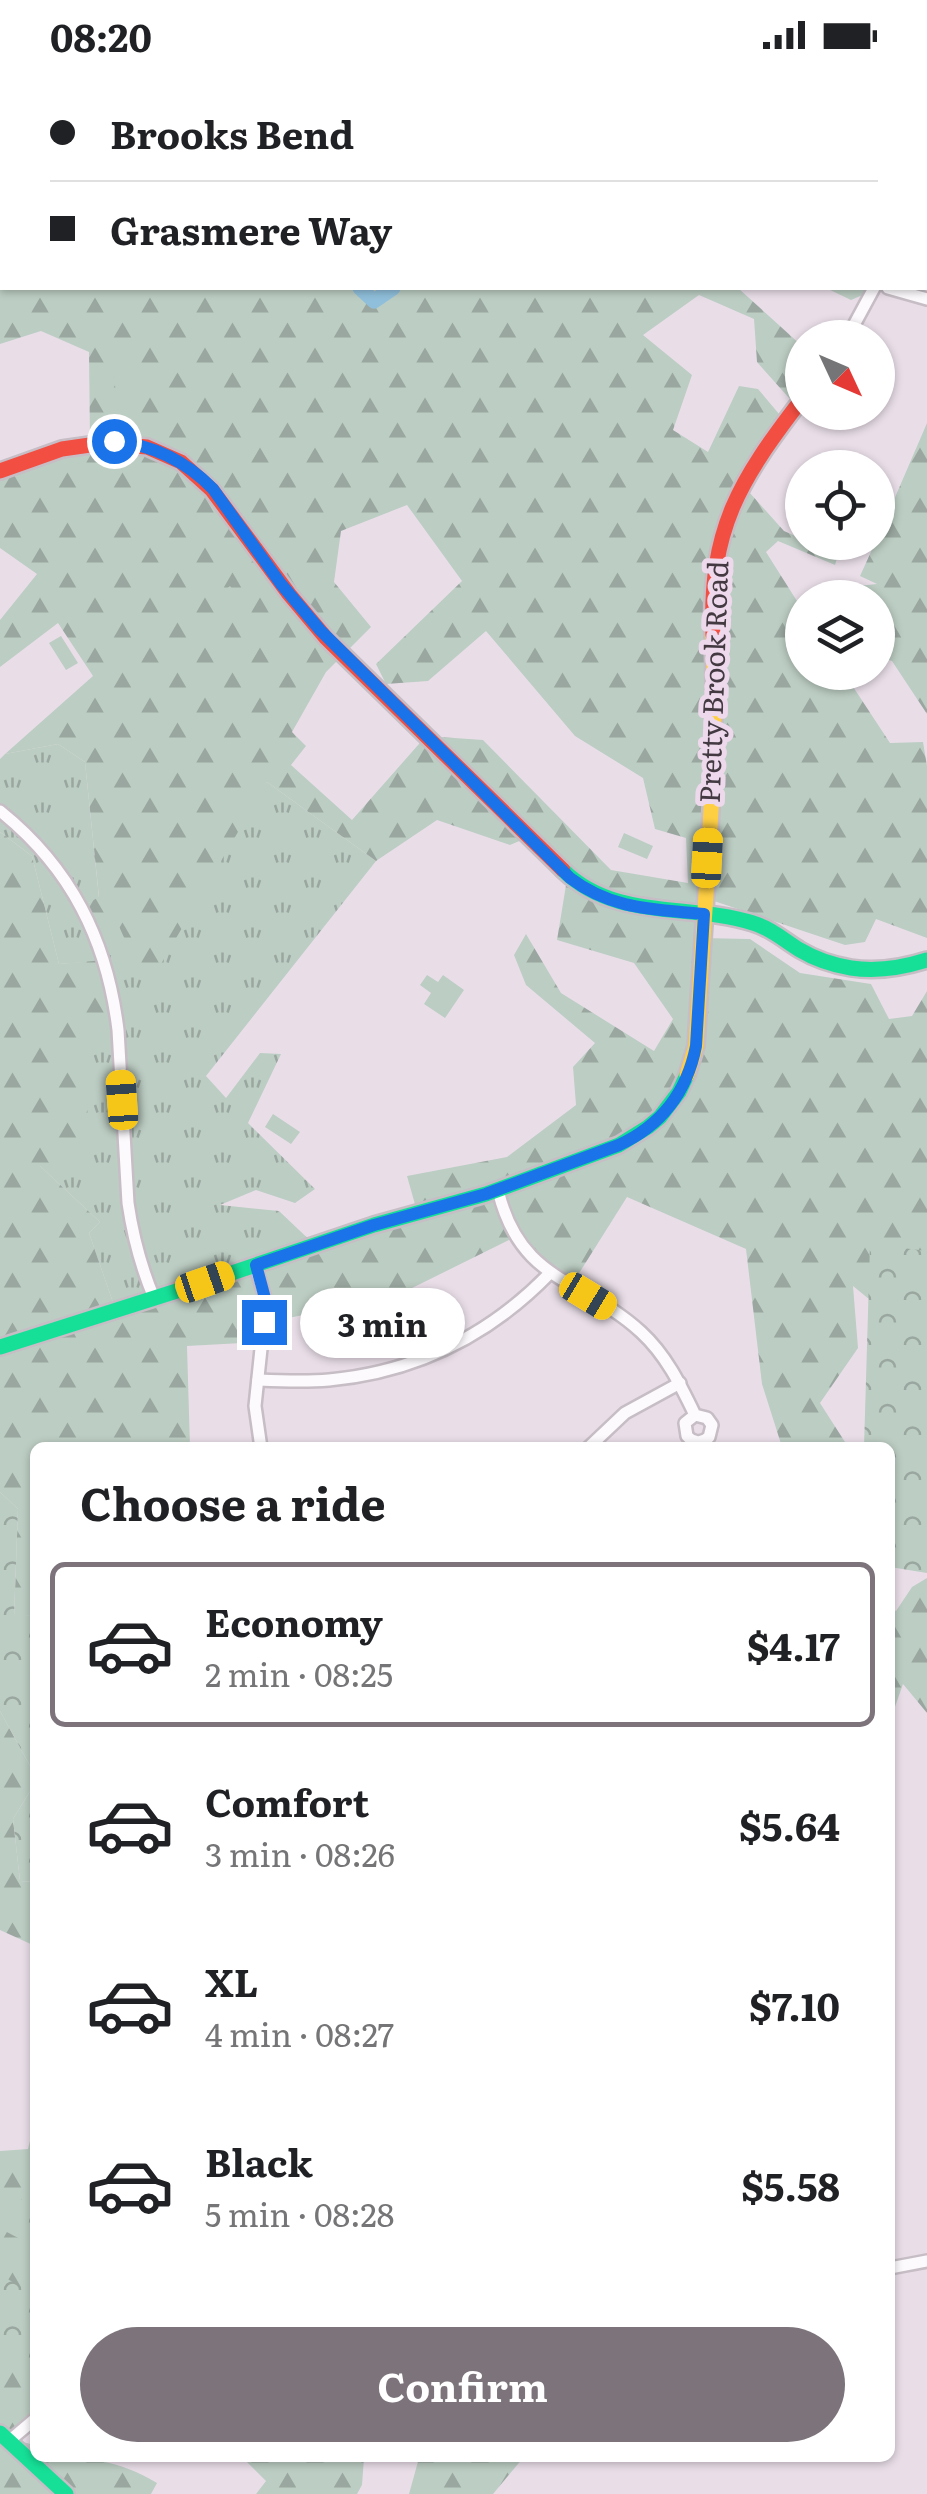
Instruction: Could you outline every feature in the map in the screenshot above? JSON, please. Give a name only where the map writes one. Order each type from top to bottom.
[{"type":"street","points":[[856,320],[873,290]]},
{"type":"street","points":[[895,290],[927,299]]},
{"type":"street","name":"Pretty Brook Road","points":[[0,1347],[374,1225],[498,1190],[635,1138],[664,1115],[679,1094],[696,1046],[715,724],[712,584],[716,560],[728,514],[749,471],[785,422]]},
{"type":"street","points":[[0,471],[45,454],[114,441],[159,451],[188,467],[213,489],[281,584],[320,630],[570,878],[597,896],[627,906],[758,924],[813,957],[846,968],[882,970],[927,960]]},
{"type":"street","points":[[0,811],[52,860],[82,907],[103,956],[118,1030],[132,1228],[154,1298]]},
{"type":"street","points":[[498,1190],[508,1222],[530,1255],[550,1273],[639,1330],[666,1360],[695,1415]]},
{"type":"street","points":[[256,1265],[266,1302],[255,1406],[260,1442]]},
{"type":"street","points":[[258,1380],[331,1380],[415,1362],[492,1324],[550,1273]]},
{"type":"street","points":[[594,1442],[640,1402],[680,1383]]},
{"type":"street","points":[[693,1442],[685,1432],[688,1420],[695,1415],[704,1416],[712,1425],[708,1442]]},
{"type":"street","points":[[895,2267],[927,2261]]},
{"type":"street","points":[[30,2422],[4,2438],[30,2461]]},
{"type":"street","points":[[31,2462],[66,2494]]},
{"type":"green space","points":[[0,290],[740,290],[785,331],[785,394],[757,362],[754,319],[699,295],[643,335],[692,375],[673,430],[708,452],[739,386],[758,389],[785,421],[741,483],[785,531],[785,544],[778,541],[766,552],[785,582],[785,690],[855,690],[890,743],[923,742],[927,766],[927,938],[876,919],[865,942],[845,945],[705,898],[702,938],[750,939],[800,973],[871,984],[889,1019],[912,1016],[927,991],[927,1358],[914,1336],[853,1286],[858,1348],[820,1403],[845,1442],[780,1442],[762,1384],[746,1249],[627,1197],[571,1286],[517,1236],[396,1296],[264,1323],[261,1342],[187,1346],[190,1442],[30,1442],[30,1615],[14,1617],[18,1509],[0,1492],[0,832],[32,856],[59,964],[104,960],[115,1020],[55,1055],[82,1077],[93,1146],[40,1166],[100,1222],[89,1233],[117,1314],[418,1215],[407,1176],[507,1157],[576,1105],[573,1067],[595,1043],[526,985],[514,955],[526,934],[561,993],[654,1051],[673,1019],[634,963],[557,940],[568,873],[531,836],[510,845],[437,820],[376,861],[267,782],[147,988],[117,922],[93,932],[81,907],[99,897],[85,762],[58,744],[5,754],[93,676],[58,623],[0,667],[0,620],[37,574],[0,548],[0,472],[90,442],[89,352],[41,331],[0,344]],"holes":[[[407,505],[462,581],[376,664],[386,684],[428,681],[486,631],[575,736],[643,778],[655,829],[686,838],[688,883],[611,870],[483,740],[426,736],[352,820],[291,765],[306,746],[292,732],[326,672],[371,627],[334,582],[341,531]]]},
{"type":"green space","points":[[830,290],[874,290],[851,300]]},
{"type":"green space","points":[[887,290],[924,290],[919,298]]},
{"type":"green space","points":[[128,365],[133,396],[117,398],[112,367]]},
{"type":"green space","points":[[927,423],[927,714],[895,666],[895,580],[868,580],[860,576],[867,560],[895,560],[895,497]]},
{"type":"green space","points":[[230,586],[249,612],[237,620],[219,595]]},
{"type":"green space","points":[[61,636],[78,663],[66,670],[49,643]]},
{"type":"green space","points":[[58,744],[85,762],[99,898],[82,906],[94,931],[267,782],[376,861],[206,1076],[226,1098],[260,1053],[281,1054],[248,1123],[315,1189],[295,1203],[256,1190],[220,1205],[279,1211],[317,1247],[117,1314],[89,1233],[100,1222],[40,1166],[55,1055],[103,961],[59,964],[32,856],[0,832],[0,759],[5,754]]},
{"type":"green space","points":[[624,833],[653,846],[647,859],[618,847]]},
{"type":"green space","points":[[427,975],[438,982],[443,975],[464,990],[445,1018],[424,1004],[431,993],[420,985]]},
{"type":"green space","points":[[273,1114],[300,1132],[291,1144],[265,1127]]},
{"type":"green space","points":[[870,1244],[927,1251],[927,1573],[895,1568],[895,1442],[864,1442]]},
{"type":"green space","points":[[0,1492],[18,1509],[14,1616],[30,1615],[30,1766],[0,1711]]},
{"type":"green space","points":[[927,1578],[927,1713],[903,1684],[895,1707],[895,1610],[912,1587]]},
{"type":"green space","points":[[30,1666],[30,1714],[15,1671]]},
{"type":"green space","points":[[0,1711],[30,1766],[30,1791],[13,1819],[20,1881],[30,1882],[30,1944],[0,1930]]},
{"type":"green space","points":[[30,1791],[30,1882],[20,1881],[13,1819]]},
{"type":"green space","points":[[30,2141],[30,2426],[6,2438],[30,2444],[30,2462],[100,2462],[127,2468],[157,2483],[151,2494],[0,2494],[0,2151],[28,2149]]},
{"type":"green space","points":[[30,2182],[30,2244],[5,2231]]},
{"type":"green space","points":[[0,2275],[30,2291],[30,2371],[0,2361]]},
{"type":"green space","points":[[247,2462],[364,2462],[362,2485],[357,2494],[256,2494],[266,2481]]},
{"type":"green space","points":[[418,2462],[520,2462],[493,2494],[409,2494]]},
{"type":"waterway","points":[[362,290],[374,301],[390,290]]},
{"type":"traffic: fast","points":[[563,870],[584,886],[629,904],[760,925],[806,953],[838,965],[880,969],[927,960]]},
{"type":"traffic: fast","points":[[0,1347],[374,1225],[486,1194],[619,1145],[660,1117],[687,1075]]},
{"type":"traffic: fast","points":[[0,2433],[30,2461]]},
{"type":"traffic: fast","points":[[31,2462],[66,2494]]},
{"type":"traffic: slow","points":[[687,1075],[696,1046],[709,841],[713,635]]},
{"type":"traffic: jam","points":[[713,635],[716,565],[732,508],[785,423]]},
{"type":"traffic: jam","points":[[0,471],[62,449],[104,443],[147,447],[181,462],[212,490],[326,638],[563,870]]},
{"type":"route","points":[[114,441],[159,451],[200,476],[320,630],[570,878],[612,902],[704,914],[693,1062],[679,1094],[664,1115],[635,1138],[486,1194],[374,1225],[256,1265],[266,1302],[264,1322]]}]
